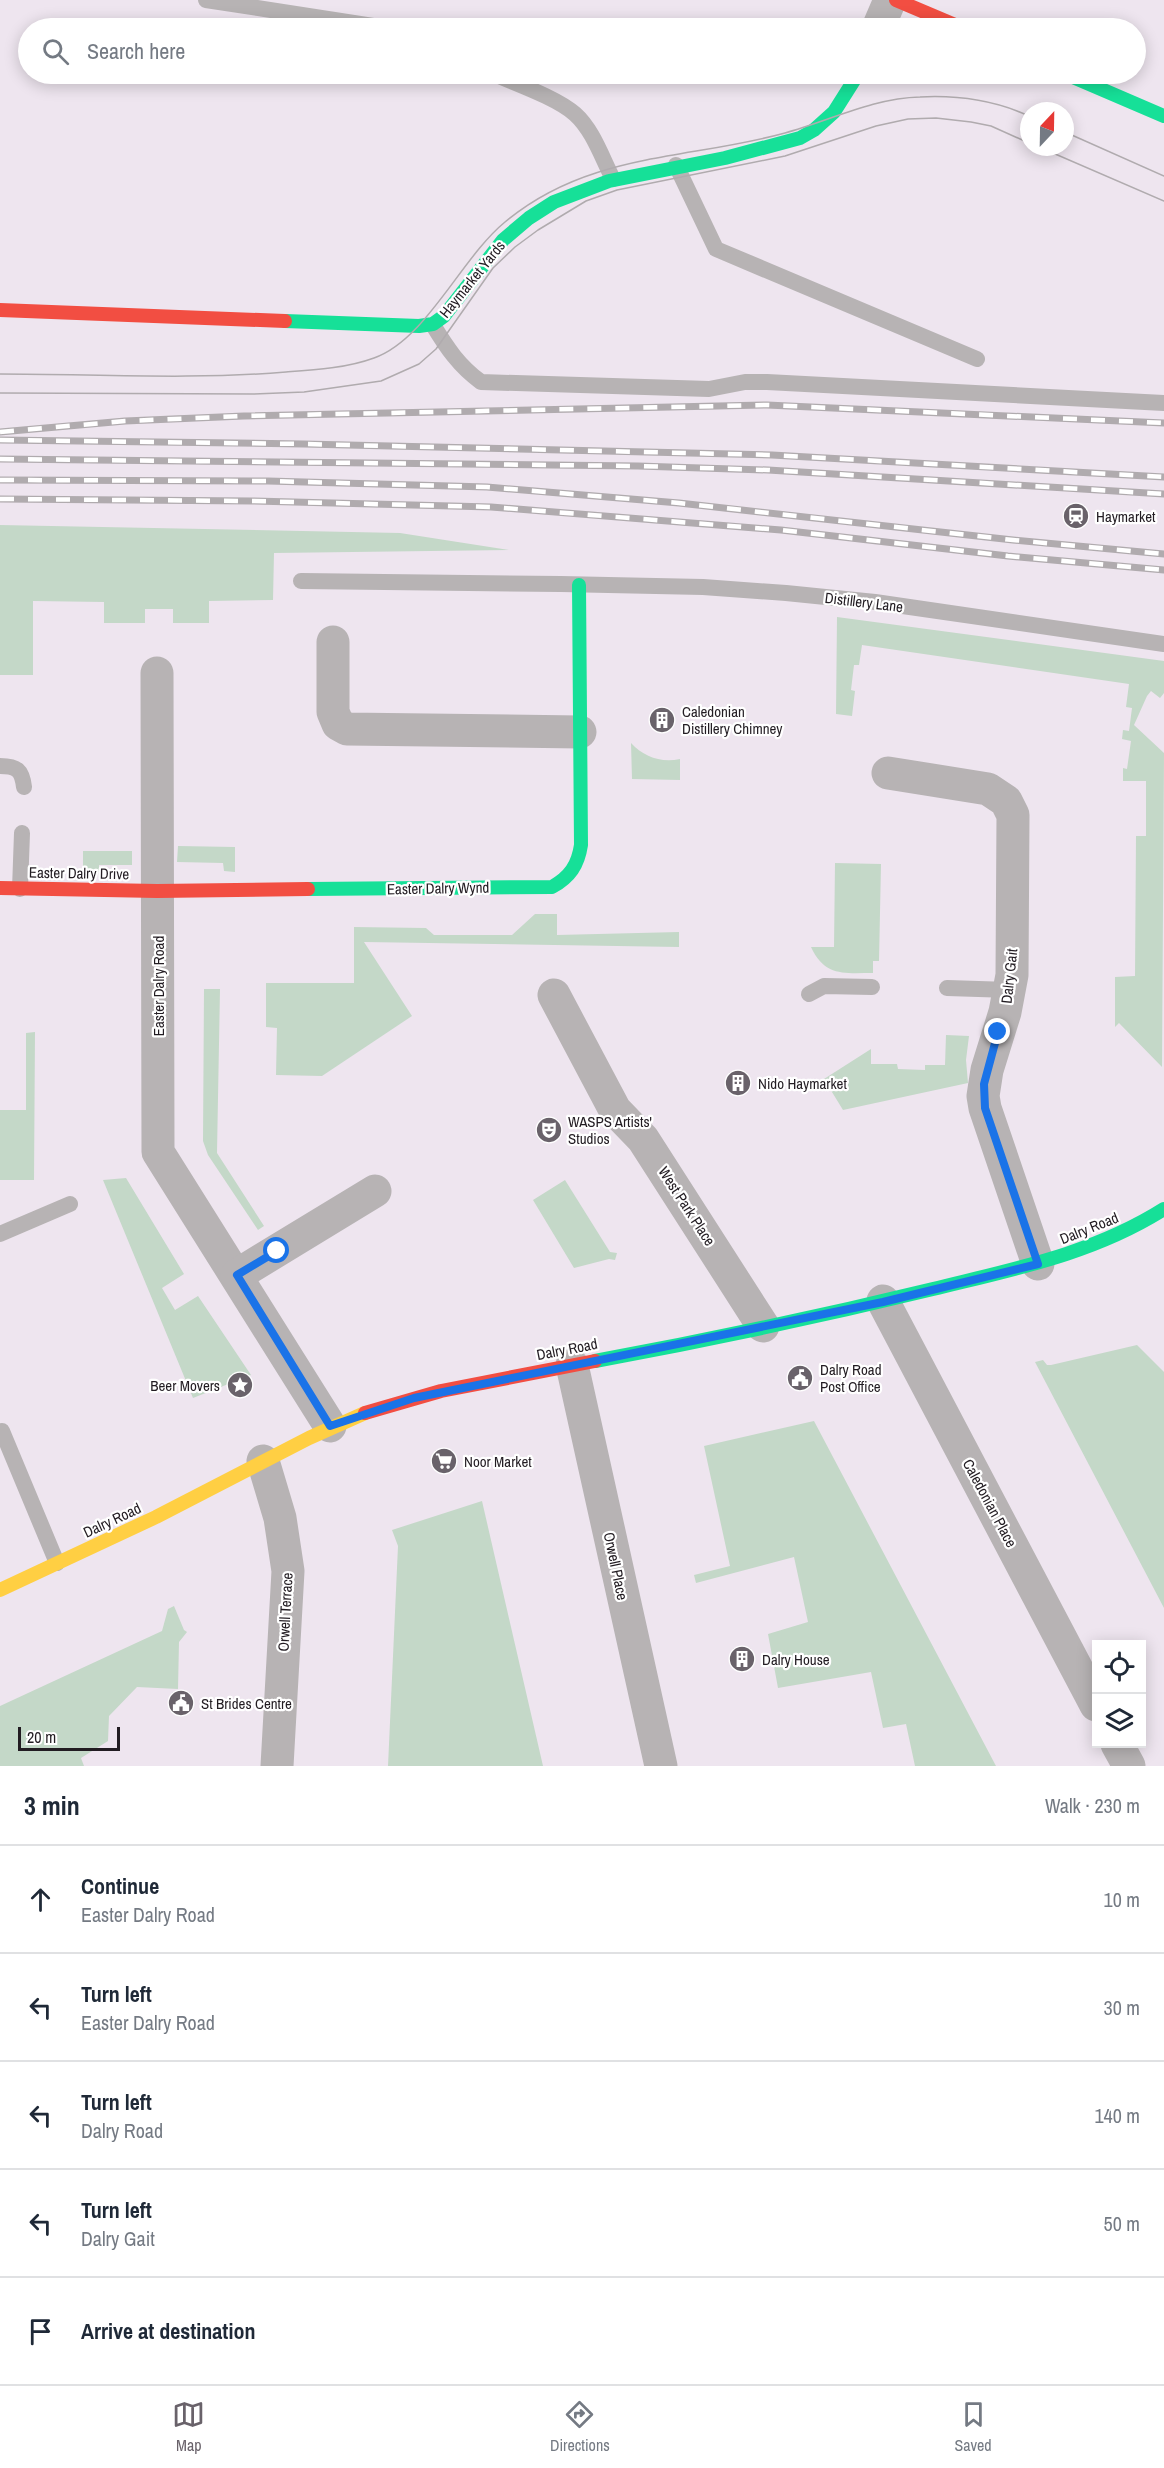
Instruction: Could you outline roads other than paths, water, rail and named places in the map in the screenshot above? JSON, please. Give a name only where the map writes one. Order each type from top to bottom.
[{"type":"street","points":[[882,18],[890,0]]},
{"type":"street","points":[[896,0],[938,18]]},
{"type":"street","name":"Haymarket Yards","points":[[0,310],[433,325],[448,311],[492,250],[531,216],[584,188],[613,179],[676,165],[734,156],[792,141],[813,131],[831,114],[853,84]]},
{"type":"street","points":[[1089,84],[1164,116]]},
{"type":"street","name":"Easter Dalry Wynd","points":[[158,891],[552,887],[564,881],[574,871],[580,860],[579,585]]},
{"type":"street","points":[[333,642],[333,712],[338,724],[347,729],[580,732]]},
{"type":"street","name":"Easter Dalry Road","points":[[157,673],[158,1152],[330,1426]]},
{"type":"street","name":"Dalry Gait","points":[[888,773],[988,789],[1001,797],[1010,808],[1014,826],[1010,990],[987,1070],[983,1096],[988,1118],[1038,1264]]},
{"type":"street","name":"Easter Dalry Drive","points":[[0,888],[158,891]]},
{"type":"street","name":"West Park Place","points":[[554,995],[615,1110],[643,1139],[763,1326]]},
{"type":"street","points":[[237,1275],[375,1191]]},
{"type":"street","name":"Dalry Road","points":[[0,1590],[149,1521],[330,1426],[414,1398],[883,1302],[1038,1264],[1093,1246],[1162,1214]]},
{"type":"street","name":"Caledonian Place","points":[[883,1302],[1092,1697]]},
{"type":"street","name":"Orwell Place","points":[[572,1365],[661,1766]]},
{"type":"street","name":"Orwell Terrace","points":[[263,1461],[280,1518],[288,1571],[277,1766]]},
{"type":"street","points":[[1120,1748],[1129,1766]]},
{"type":"lane","points":[[206,0],[322,18]]},
{"type":"lane","points":[[516,84],[574,113],[591,136],[613,179]]},
{"type":"lane","points":[[676,165],[716,249],[977,359]]},
{"type":"lane","points":[[433,325],[449,352],[463,369],[481,382],[709,389],[745,382],[767,382],[1164,403]]},
{"type":"lane","name":"Distillery Lane","points":[[301,581],[703,587],[842,598],[1164,644]]},
{"type":"lane","points":[[0,766],[14,767],[19,770],[24,787]]},
{"type":"lane","points":[[20,888],[22,833]]},
{"type":"lane","points":[[809,993],[824,986],[872,987]]},
{"type":"lane","points":[[947,988],[1010,990]]},
{"type":"lane","points":[[0,1234],[70,1204]]},
{"type":"lane","points":[[2,1431],[57,1563]]},
{"type":"tram line","points":[[0,374],[215,376],[308,370],[353,364],[374,358],[393,348],[410,334],[427,317],[489,237],[505,222],[537,199],[570,182],[640,161],[748,142],[785,133],[868,106],[903,98],[962,98],[1003,106],[1020,113]]},
{"type":"tram line","points":[[0,393],[254,394],[304,392],[381,381],[419,364],[436,349],[493,268],[515,247],[538,230],[586,201],[617,190],[785,156],[876,126],[908,119],[936,118],[971,122],[991,126],[1020,139]]},
{"type":"tram line","points":[[1074,136],[1164,176]]},
{"type":"tram line","points":[[1060,156],[1164,201]]},
{"type":"railway","points":[[0,432],[125,421],[244,416],[767,405],[1164,423]]},
{"type":"railway","points":[[0,440],[304,444],[772,455],[1164,477]]},
{"type":"railway","points":[[0,459],[638,466],[768,470],[1164,494]]},
{"type":"railway","points":[[0,480],[268,481],[487,487],[679,503],[1013,540],[1164,554]]},
{"type":"railway","points":[[0,499],[253,501],[491,507],[781,530],[1008,556],[1164,570]]},
{"type":"place","name":"Haymarket","points":[[1076,516]]},
{"type":"place","name":"Caledonian Distillery Chimney","points":[[662,720]]},
{"type":"place","name":"Nido Haymarket","points":[[738,1083]]},
{"type":"place","name":"WASPS Artists' Studios","points":[[549,1130]]},
{"type":"place","name":"Dalry Road Post Office","points":[[800,1378]]},
{"type":"place","name":"Beer Movers","points":[[240,1385]]},
{"type":"place","name":"Noor Market","points":[[444,1461]]},
{"type":"place","name":"Dalry House","points":[[742,1659]]},
{"type":"place","name":"St Brides Centre","points":[[181,1703]]}]
